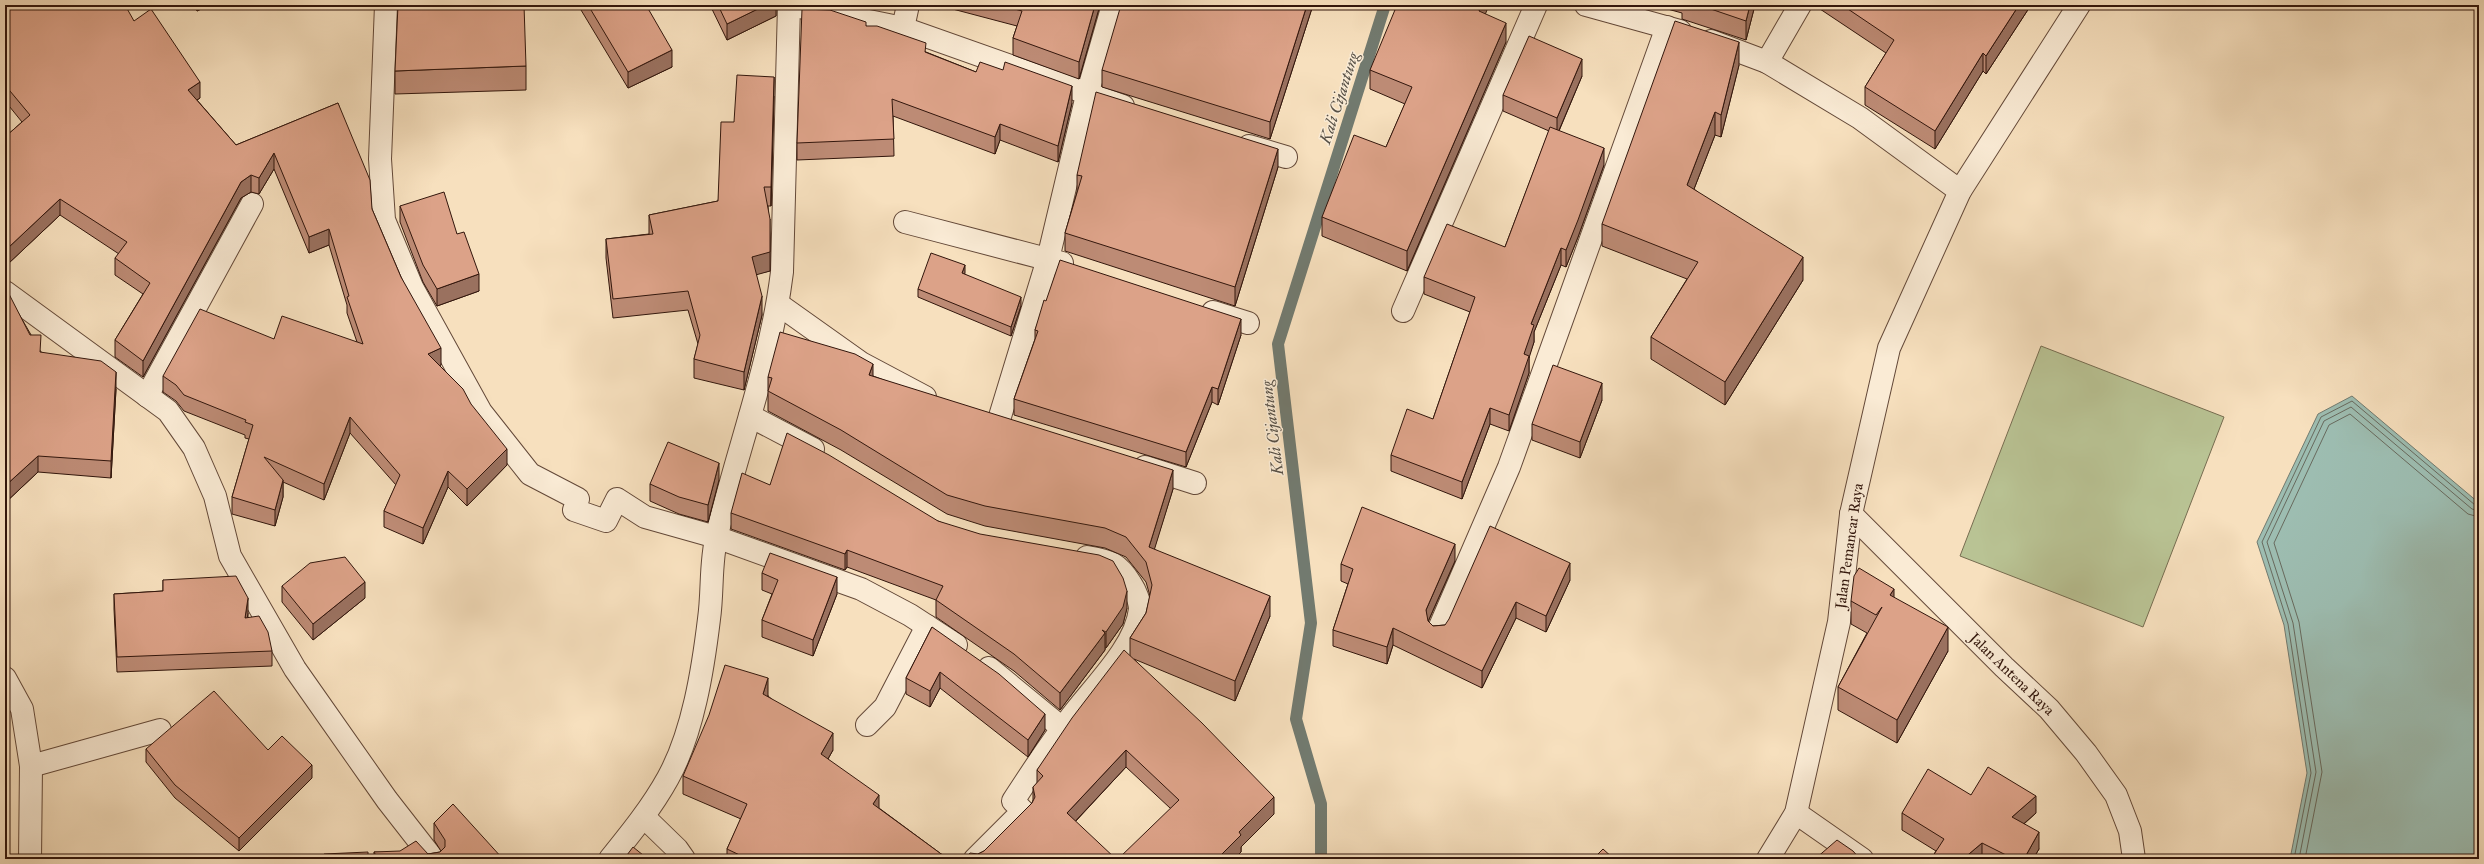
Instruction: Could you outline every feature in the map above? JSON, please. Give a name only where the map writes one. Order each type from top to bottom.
[{"type":"street","points":[[386,5],[380,159],[384,220],[412,287],[481,412],[530,474],[578,499],[574,510],[606,521],[617,499],[645,517],[716,537],[861,589],[928,626],[1007,681],[1062,728]]},
{"type":"street","points":[[610,859],[644,817],[669,777],[688,727],[702,666],[708,624],[716,537],[750,416],[778,304],[782,272],[789,5],[903,28],[1087,95],[1146,114]]},
{"type":"street","points":[[903,28],[908,5]]},
{"type":"street","points":[[998,423],[1048,259],[1087,95],[1113,5]]},
{"type":"street","points":[[1403,311],[1536,5]]},
{"type":"street","points":[[1586,5],[1667,27],[1767,62],[1860,118],[1960,191]]},
{"type":"street","points":[[1767,62],[1800,5]]},
{"type":"street","name":"Jalan Pemancar Raya","points":[[1768,859],[1796,813],[1839,622],[1851,514],[1889,348],[1960,191],[2079,5]]},
{"type":"street","points":[[1438,631],[1509,467],[1667,27]]},
{"type":"street","points":[[1227,139],[1286,157]]},
{"type":"street","points":[[146,396],[252,204]]},
{"type":"street","points":[[905,222],[1078,268]]},
{"type":"street","points":[[5,292],[168,411],[194,448],[215,496],[230,556],[295,669],[379,788],[433,859]]},
{"type":"street","points":[[778,304],[861,363],[918,395],[947,405]]},
{"type":"street","points":[[1196,306],[1248,323]]},
{"type":"street","points":[[976,415],[1021,430]]},
{"type":"street","points":[[750,416],[829,458]]},
{"type":"street","points":[[1127,462],[1195,482]]},
{"type":"street","name":"Jalan Antena Raya","points":[[1851,514],[2004,667],[2049,708],[2086,753],[2116,795],[2130,831],[2134,859]]},
{"type":"street","points":[[975,859],[1023,811],[1013,801],[1062,728],[1123,648],[1134,630],[1140,608],[1135,589],[1121,568],[1103,560],[1066,554]]},
{"type":"street","points":[[867,725],[885,707],[928,626]]},
{"type":"street","points":[[5,678],[22,709],[31,766],[30,859]]},
{"type":"street","points":[[31,766],[160,730]]},
{"type":"street","points":[[1796,813],[1862,859]]},
{"type":"street","points":[[644,817],[677,849],[684,859]]},
{"type":"green space","points":[[2041,346],[2224,417],[2143,627],[1960,556]]},
{"type":"water","points":[[2352,396],[2479,503],[2479,859],[2290,859],[2307,773],[2284,625],[2257,542],[2318,414]]},
{"type":"building","points":[[5,5],[125,5],[134,21],[151,9],[200,82],[188,90],[236,145],[338,103],[370,180],[372,209],[401,277],[441,348],[428,354],[463,389],[471,404],[507,449],[467,489],[448,471],[423,528],[384,511],[400,475],[350,417],[324,484],[264,457],[283,480],[275,510],[232,497],[253,425],[245,422],[246,420],[184,395],[176,385],[163,376],[200,309],[274,339],[282,316],[363,344],[347,297],[349,296],[329,229],[309,237],[274,153],[259,178],[251,175],[241,182],[143,361],[115,340],[150,283],[115,258],[127,242],[60,199],[9,247],[5,242],[5,137],[30,115],[5,85]]},
{"type":"building","points":[[398,5],[524,5],[526,66],[395,71]]},
{"type":"building","points":[[588,5],[646,5],[672,50],[628,72]]},
{"type":"building","points":[[718,5],[766,5],[727,24]]},
{"type":"building","points":[[1000,5],[1095,5],[1079,62],[1013,38],[1022,11]]},
{"type":"building","points":[[1121,5],[1307,5],[1270,122],[1102,70]]},
{"type":"building","points":[[1397,5],[1481,5],[1479,11],[1506,23],[1407,251],[1322,217],[1354,135],[1386,147],[1412,87],[1370,70]]},
{"type":"building","points":[[1699,5],[1750,5],[1746,21]]},
{"type":"building","points":[[1842,5],[2019,5],[1986,56],[1983,53],[1935,131],[1865,87],[1894,40]]},
{"type":"building","points":[[802,9],[830,10],[866,22],[866,26],[877,26],[926,43],[925,52],[976,72],[980,62],[1003,70],[1005,62],[1072,86],[1058,146],[1000,124],[995,137],[892,99],[894,139],[797,143]]},
{"type":"building","points":[[1675,21],[1739,42],[1721,115],[1715,112],[1687,185],[1803,257],[1725,382],[1651,337],[1698,262],[1602,224]]},
{"type":"building","points":[[1529,36],[1582,59],[1557,118],[1503,95]]},
{"type":"building","points":[[737,75],[774,77],[771,187],[764,187],[770,219],[770,252],[752,257],[762,296],[744,372],[694,359],[700,335],[688,291],[613,299],[606,239],[653,234],[649,215],[718,201],[721,122],[734,122]]},
{"type":"building","points":[[1096,92],[1278,149],[1235,287],[1065,233],[1082,176],[1077,175]]},
{"type":"building","points":[[1550,127],[1604,148],[1566,250],[1561,248],[1531,324],[1534,325],[1524,354],[1529,356],[1509,415],[1490,408],[1462,482],[1391,455],[1407,409],[1433,419],[1475,297],[1424,277],[1447,224],[1505,247]]},
{"type":"building","points":[[444,192],[457,234],[464,232],[479,274],[437,289],[423,265],[400,206]]},
{"type":"building","points":[[931,253],[965,265],[962,273],[1021,297],[1011,327],[918,289]]},
{"type":"building","points":[[1060,260],[1241,319],[1218,389],[1212,387],[1186,452],[1014,399],[1038,331],[1035,330],[1044,300],[1046,301]]},
{"type":"building","points":[[5,290],[9,294],[30,335],[41,335],[40,352],[101,361],[116,372],[111,461],[38,456],[5,486]]},
{"type":"building","points":[[780,332],[855,354],[873,364],[869,375],[1173,470],[1149,547],[1270,596],[1235,681],[1130,638],[1146,613],[1152,585],[1146,562],[1126,537],[1105,528],[985,506],[947,495],[841,430],[768,391],[772,378],[768,377]]},
{"type":"building","points":[[1553,365],[1602,383],[1580,442],[1532,424]]},
{"type":"building","points":[[787,433],[829,455],[938,521],[980,534],[1099,555],[1113,561],[1123,578],[1127,591],[1123,607],[1106,632],[1102,630],[1105,633],[1060,693],[1014,654],[936,600],[943,586],[847,550],[845,554],[731,513],[742,473],[770,485]]},
{"type":"building","points":[[668,442],[719,463],[708,505],[679,497],[650,484]]},
{"type":"building","points":[[1362,507],[1455,544],[1426,610],[1428,621],[1433,626],[1445,625],[1449,619],[1490,526],[1570,563],[1546,616],[1516,602],[1482,671],[1393,628],[1387,647],[1333,630],[1353,569],[1341,564]]},
{"type":"building","points":[[770,553],[837,577],[813,640],[762,620],[778,580],[762,573]]},
{"type":"building","points":[[345,557],[365,582],[313,624],[282,586],[310,563]]},
{"type":"building","points":[[1859,568],[1894,589],[1890,595],[1948,627],[1897,720],[1838,687],[1882,607],[1876,615],[1851,601],[1854,576]]},
{"type":"building","points":[[236,576],[248,598],[245,618],[259,616],[268,632],[272,651],[117,657],[114,594],[163,591],[163,580]]},
{"type":"building","points":[[932,627],[999,674],[1045,714],[1028,740],[940,672],[930,691],[906,678]]},
{"type":"building","points":[[1124,650],[1202,723],[1274,797],[1239,832],[1241,835],[1217,859],[1118,859],[1179,800],[1126,750],[1067,813],[1116,859],[965,859],[970,853],[978,854],[984,851],[1032,803],[1035,797],[1033,787],[1043,776],[1037,770],[1072,718]]},
{"type":"building","points":[[725,665],[768,678],[763,694],[833,733],[821,754],[879,795],[873,804],[948,859],[748,859],[727,849],[747,804],[683,776],[709,715]]},
{"type":"building","points":[[214,691],[268,750],[282,736],[312,765],[239,838],[175,785],[146,749]]},
{"type":"building","points":[[1988,767],[2036,796],[2012,817],[2039,832],[2024,859],[2014,859],[1982,843],[1963,859],[1931,859],[1944,839],[1902,813],[1928,769],[1971,795]]},
{"type":"building","points":[[453,804],[503,859],[378,859],[374,852],[400,851],[416,841],[428,854],[440,852],[445,847],[445,840],[434,823]]},
{"type":"building","points":[[5,816],[7,816],[9,859],[5,859]]},
{"type":"building","points":[[1837,840],[1853,851],[1860,859],[1815,859]]},
{"type":"building","points":[[633,847],[648,859],[624,859]]},
{"type":"building","points":[[1603,849],[1614,859],[1593,859]]},
{"type":"building","points":[[368,852],[368,859],[324,859],[324,854]]},
{"type":"waterway","name":"Kali Cijantung","points":[[1321,859],[1321,804],[1296,719],[1311,623],[1278,344],[1385,5]]}]
